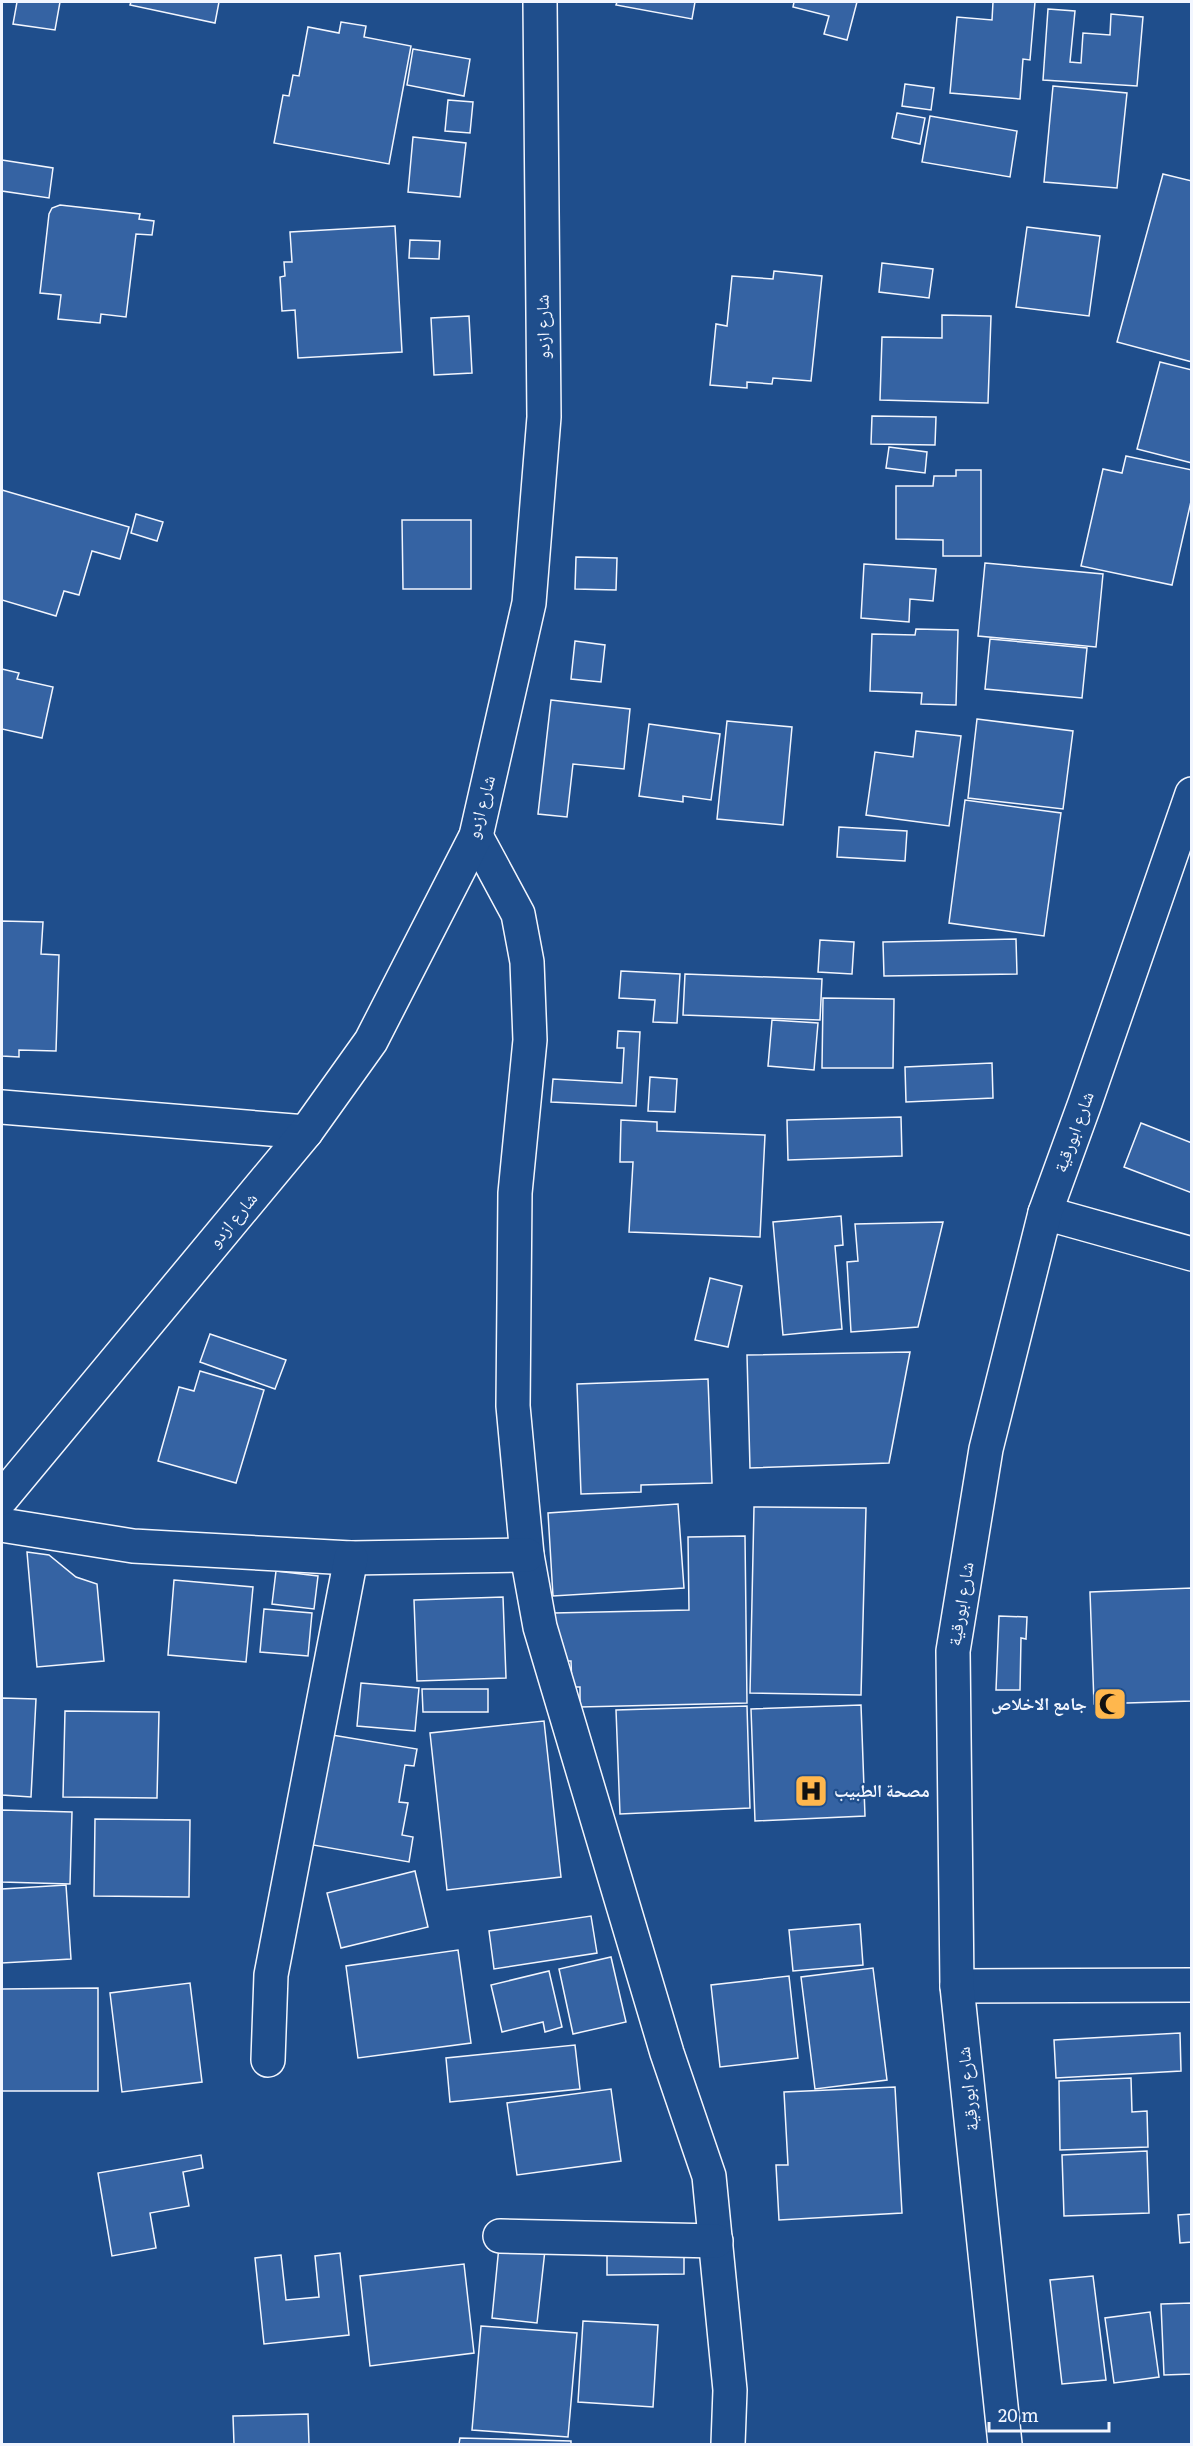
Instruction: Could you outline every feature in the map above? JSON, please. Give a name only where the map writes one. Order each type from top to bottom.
[{"type":"street","name":"شارع ازدو","points":[[2,1498],[306,1132],[370,1041],[476,836],[529,603],[544,417],[540,2]]},
{"type":"street","name":"شارع ابورقية","points":[[1005,2445],[957,1986],[953,1651],[986,1449],[1045,1213],[1191,794]]},
{"type":"street","points":[[476,836],[518,915],[527,962],[530,1040],[515,1193],[513,1406],[527,1555],[540,1628],[667,2053],[709,2176],[730,2391],[728,2445]]},
{"type":"street","points":[[2,1107],[306,1132]]},
{"type":"street","points":[[1045,1213],[1191,1254]]},
{"type":"street","points":[[2,1525],[133,1546],[351,1558],[527,1555]]},
{"type":"street","points":[[268,2060],[271,1975],[351,1558]]},
{"type":"street","points":[[957,1986],[1191,1985]]},
{"type":"street","points":[[500,2236],[716,2241]]},
{"type":"building","points":[[17,2],[60,2],[55,30],[13,24]]},
{"type":"building","points":[[131,2],[219,2],[215,23],[130,5]]},
{"type":"building","points":[[617,2],[695,2],[692,19],[616,5]]},
{"type":"building","points":[[794,2],[857,2],[847,40],[824,34],[829,16],[793,7]]},
{"type":"building","points":[[993,2],[1035,2],[1030,60],[1023,59],[1020,99],[950,93],[957,17],[992,20]]},
{"type":"building","points":[[1048,9],[1075,11],[1070,62],[1081,63],[1083,33],[1110,35],[1111,14],[1143,17],[1137,86],[1043,80]]},
{"type":"building","points":[[341,22],[366,26],[364,37],[411,46],[389,164],[274,143],[283,95],[289,96],[293,75],[299,76],[308,27],[339,33]]},
{"type":"building","points":[[413,49],[470,59],[464,96],[407,85]]},
{"type":"building","points":[[905,84],[934,88],[931,110],[902,106]]},
{"type":"building","points":[[1053,86],[1127,93],[1117,188],[1044,182]]},
{"type":"building","points":[[448,100],[473,102],[470,133],[445,131]]},
{"type":"building","points":[[897,113],[925,118],[920,144],[892,138]]},
{"type":"building","points":[[930,116],[1017,131],[1010,177],[922,162]]},
{"type":"building","points":[[413,137],[466,143],[460,197],[408,192]]},
{"type":"building","points":[[2,160],[53,168],[49,198],[2,191]]},
{"type":"building","points":[[1163,174],[1192,181],[1192,362],[1117,342]]},
{"type":"building","points":[[60,205],[140,214],[139,219],[154,221],[152,235],[136,234],[126,317],[101,314],[100,323],[58,319],[61,295],[40,293],[49,214],[52,208]]},
{"type":"building","points":[[395,226],[402,352],[298,358],[295,310],[282,311],[280,277],[285,276],[284,262],[292,262],[290,232]]},
{"type":"building","points":[[1027,227],[1100,236],[1089,316],[1016,307]]},
{"type":"building","points":[[410,240],[440,241],[439,259],[409,258]]},
{"type":"building","points":[[882,263],[933,269],[929,298],[879,292]]},
{"type":"building","points":[[774,271],[822,276],[811,381],[773,378],[772,384],[747,382],[747,388],[710,385],[716,324],[727,326],[732,276],[773,279]]},
{"type":"building","points":[[942,315],[991,316],[988,403],[880,400],[882,337],[942,338]]},
{"type":"building","points":[[469,316],[472,373],[434,375],[431,318]]},
{"type":"building","points":[[1160,362],[1192,370],[1192,463],[1137,449]]},
{"type":"building","points":[[872,416],[936,417],[935,445],[871,444]]},
{"type":"building","points":[[889,447],[927,452],[925,473],[886,468]]},
{"type":"building","points":[[1126,456],[1192,470],[1192,497],[1172,585],[1081,566],[1103,469],[1122,473]]},
{"type":"building","points":[[956,470],[981,470],[981,556],[943,556],[943,540],[896,539],[896,486],[933,486],[934,476],[956,476]]},
{"type":"building","points":[[2,490],[129,527],[120,559],[92,551],[79,595],[64,591],[56,616],[2,600]]},
{"type":"building","points":[[136,514],[163,522],[157,541],[131,533]]},
{"type":"building","points":[[402,520],[471,520],[471,589],[403,589]]},
{"type":"building","points":[[576,557],[617,558],[616,590],[575,589]]},
{"type":"building","points":[[985,563],[1103,574],[1096,647],[978,636]]},
{"type":"building","points":[[864,564],[936,569],[933,601],[910,599],[909,622],[861,618]]},
{"type":"building","points":[[916,629],[958,630],[956,705],[921,704],[922,693],[870,691],[872,634],[915,635]]},
{"type":"building","points":[[990,639],[1087,648],[1082,698],[985,689]]},
{"type":"building","points":[[575,641],[605,645],[601,682],[571,679]]},
{"type":"building","points":[[2,669],[19,673],[17,679],[53,687],[42,738],[2,729]]},
{"type":"building","points":[[551,700],[630,709],[624,769],[573,764],[567,817],[538,814]]},
{"type":"building","points":[[977,719],[1073,731],[1063,809],[968,798]]},
{"type":"building","points":[[727,721],[792,727],[783,825],[717,819]]},
{"type":"building","points":[[649,724],[720,734],[711,800],[683,796],[683,802],[639,796]]},
{"type":"building","points":[[916,731],[961,736],[949,826],[866,815],[875,752],[913,757]]},
{"type":"building","points":[[965,800],[1061,813],[1044,936],[949,923]]},
{"type":"building","points":[[839,827],[907,831],[905,861],[837,857]]},
{"type":"building","points":[[2,921],[43,922],[41,954],[59,955],[56,1051],[19,1050],[19,1057],[2,1056]]},
{"type":"building","points":[[1016,939],[1017,974],[884,976],[883,942]]},
{"type":"building","points":[[820,940],[854,942],[852,974],[818,972]]},
{"type":"building","points":[[621,971],[680,974],[677,1023],[653,1022],[655,1000],[619,998]]},
{"type":"building","points":[[685,974],[822,979],[820,1020],[683,1015]]},
{"type":"building","points":[[823,998],[894,999],[893,1068],[822,1068]]},
{"type":"building","points":[[772,1020],[818,1023],[814,1070],[768,1066]]},
{"type":"building","points":[[618,1031],[640,1032],[636,1106],[551,1102],[553,1079],[622,1083],[624,1048],[617,1048]]},
{"type":"building","points":[[992,1063],[993,1098],[906,1102],[905,1067]]},
{"type":"building","points":[[650,1077],[677,1079],[675,1112],[648,1111]]},
{"type":"building","points":[[901,1117],[902,1156],[788,1160],[787,1120]]},
{"type":"building","points":[[621,1120],[657,1122],[657,1131],[765,1135],[760,1237],[629,1232],[633,1162],[620,1162]]},
{"type":"building","points":[[1141,1123],[1192,1143],[1192,1193],[1124,1167]]},
{"type":"building","points":[[841,1216],[843,1245],[835,1246],[842,1329],[783,1335],[773,1222]]},
{"type":"building","points":[[943,1222],[918,1327],[851,1332],[847,1262],[858,1261],[855,1224]]},
{"type":"building","points":[[710,1278],[742,1286],[728,1347],[695,1340]]},
{"type":"building","points":[[210,1334],[286,1360],[275,1389],[200,1362]]},
{"type":"building","points":[[910,1352],[889,1463],[750,1468],[747,1355]]},
{"type":"building","points":[[200,1371],[264,1390],[236,1483],[158,1461],[179,1387],[194,1391]]},
{"type":"building","points":[[708,1379],[712,1483],[641,1485],[641,1492],[581,1494],[577,1384]]},
{"type":"building","points":[[678,1504],[684,1588],[553,1596],[548,1513]]},
{"type":"building","points":[[754,1507],[866,1508],[861,1695],[750,1693]]},
{"type":"building","points":[[745,1536],[747,1703],[580,1707],[580,1687],[572,1687],[571,1661],[554,1661],[554,1613],[689,1610],[688,1537]]},
{"type":"building","points":[[27,1552],[49,1555],[76,1577],[97,1584],[104,1661],[37,1667]]},
{"type":"building","points":[[276,1571],[318,1576],[314,1609],[272,1604]]},
{"type":"building","points":[[174,1580],[253,1587],[246,1662],[168,1655]]},
{"type":"building","points":[[1192,1588],[1192,1701],[1094,1704],[1090,1592]]},
{"type":"building","points":[[503,1597],[506,1678],[417,1681],[414,1600]]},
{"type":"building","points":[[264,1609],[312,1613],[308,1656],[260,1652]]},
{"type":"building","points":[[999,1616],[1027,1617],[1026,1639],[1021,1638],[1020,1690],[996,1690]]},
{"type":"building","points":[[361,1683],[419,1688],[415,1731],[357,1726]]},
{"type":"building","points":[[422,1689],[488,1689],[488,1712],[423,1712]]},
{"type":"building","points":[[2,1698],[36,1699],[31,1797],[2,1795]]},
{"type":"building","points":[[861,1705],[865,1816],[755,1821],[751,1709]]},
{"type":"building","points":[[747,1706],[750,1808],[620,1814],[616,1710]]},
{"type":"building","points":[[65,1711],[159,1712],[157,1798],[63,1797]]},
{"type":"building","points":[[544,1721],[561,1877],[447,1890],[430,1733]]},
{"type":"building","points":[[332,1735],[417,1749],[414,1766],[405,1765],[399,1802],[408,1803],[402,1835],[413,1837],[409,1862],[313,1845]]},
{"type":"building","points":[[2,1810],[72,1812],[70,1884],[2,1882]]},
{"type":"building","points":[[95,1819],[190,1820],[189,1897],[94,1896]]},
{"type":"building","points":[[415,1871],[428,1927],[341,1948],[327,1893]]},
{"type":"building","points":[[66,1885],[71,1959],[2,1963],[2,1889]]},
{"type":"building","points":[[591,1916],[597,1953],[494,1969],[489,1931]]},
{"type":"building","points":[[860,1924],[863,1965],[793,1971],[789,1930]]},
{"type":"building","points":[[458,1950],[471,2043],[358,2058],[346,1966]]},
{"type":"building","points":[[611,1957],[626,2022],[573,2034],[559,1969]]},
{"type":"building","points":[[873,1968],[887,2080],[815,2089],[801,1977]]},
{"type":"building","points":[[549,1971],[562,2027],[545,2032],[543,2022],[502,2032],[491,1985]]},
{"type":"building","points":[[789,1976],[798,2058],[720,2067],[711,1985]]},
{"type":"building","points":[[190,1983],[202,2082],[122,2092],[110,1993]]},
{"type":"building","points":[[98,1988],[98,2091],[2,2091],[2,1989]]},
{"type":"building","points":[[1180,2033],[1181,2071],[1056,2078],[1054,2040]]},
{"type":"building","points":[[575,2045],[580,2089],[450,2102],[446,2058]]},
{"type":"building","points":[[1131,2078],[1132,2112],[1147,2111],[1148,2147],[1060,2150],[1059,2081]]},
{"type":"building","points":[[895,2087],[902,2213],[779,2220],[776,2165],[788,2165],[784,2092]]},
{"type":"building","points":[[611,2089],[621,2161],[517,2175],[507,2103]]},
{"type":"building","points":[[1147,2151],[1149,2213],[1064,2216],[1062,2155]]},
{"type":"building","points":[[201,2155],[203,2168],[183,2172],[189,2206],[150,2213],[156,2248],[112,2256],[98,2173]]},
{"type":"building","points":[[1192,2214],[1192,2242],[1180,2243],[1178,2215]]},
{"type":"building","points":[[499,2246],[545,2250],[537,2323],[492,2318]]},
{"type":"building","points":[[607,2252],[684,2252],[684,2274],[607,2275]]},
{"type":"building","points":[[340,2253],[349,2335],[264,2344],[255,2258],[281,2255],[286,2300],[319,2297],[315,2256]]},
{"type":"building","points":[[464,2264],[474,2353],[370,2366],[360,2276]]},
{"type":"building","points":[[1093,2276],[1106,2380],[1062,2384],[1050,2280]]},
{"type":"building","points":[[1192,2303],[1192,2374],[1164,2375],[1161,2304]]},
{"type":"building","points":[[1150,2312],[1159,2377],[1114,2383],[1105,2318]]},
{"type":"building","points":[[583,2321],[658,2325],[653,2407],[578,2402]]},
{"type":"building","points":[[481,2326],[577,2333],[568,2437],[472,2430]]},
{"type":"building","points":[[308,2414],[309,2444],[234,2444],[233,2416]]},
{"type":"building","points":[[460,2438],[571,2441],[571,2444],[459,2444]]},
{"type":"place","name":"جامع الاخلاص","points":[[1110,1704]]},
{"type":"place","name":"مصحة الطبيب","points":[[811,1791]]}]
